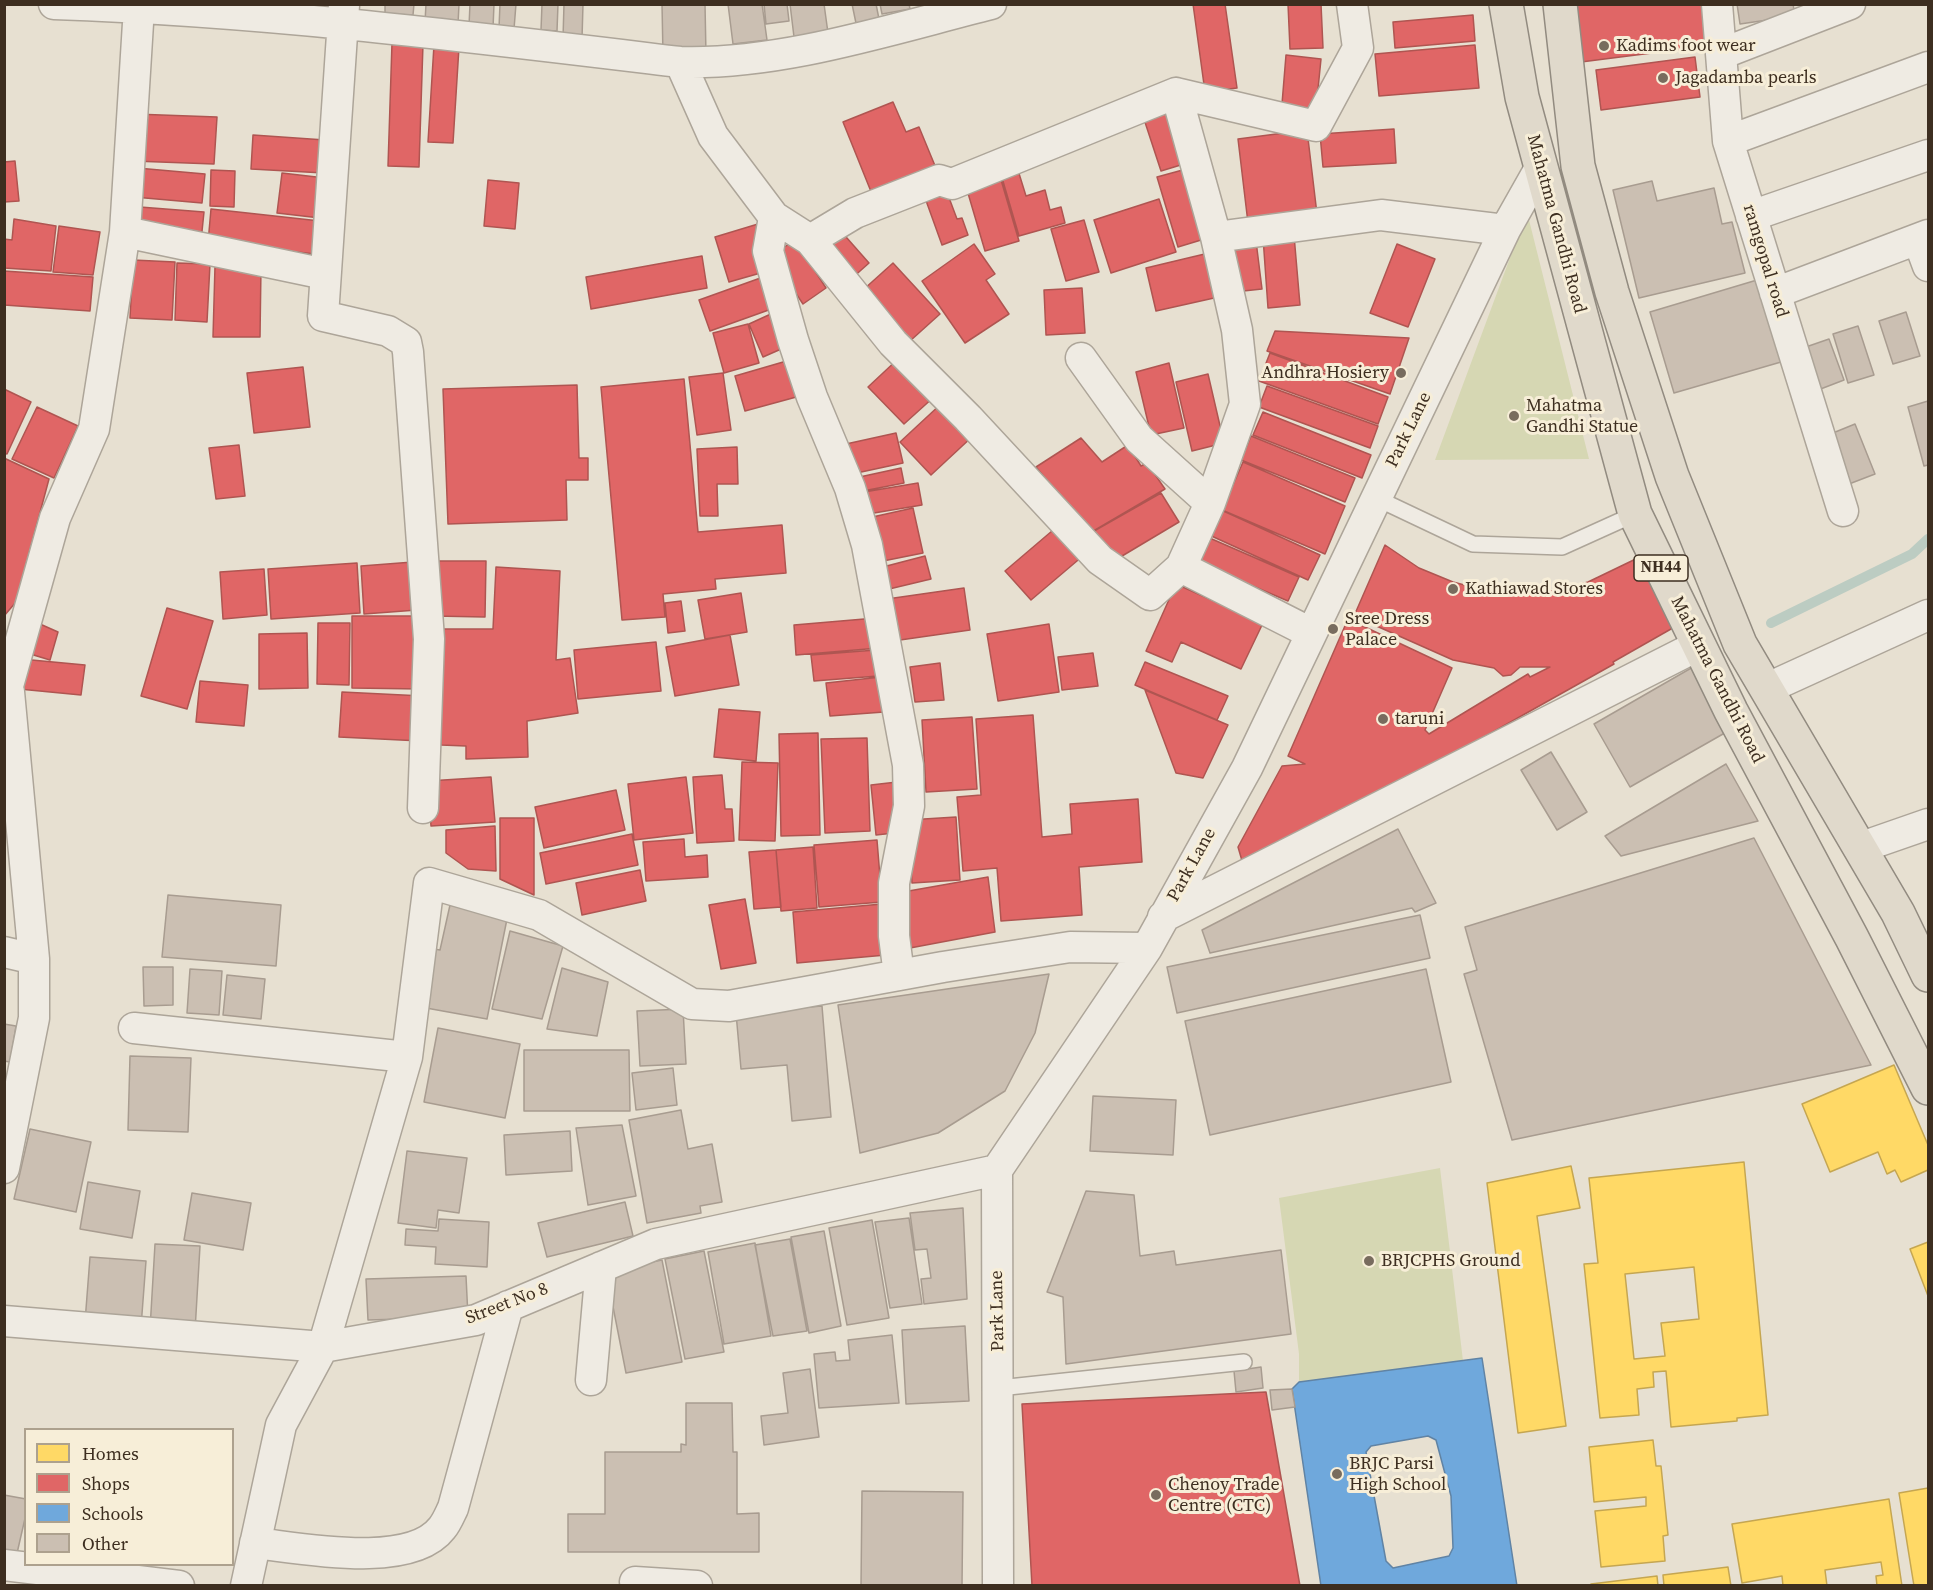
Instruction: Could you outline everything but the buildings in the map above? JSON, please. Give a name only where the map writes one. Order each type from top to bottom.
[{"type":"highway","name":"Mahatma Gandhi Road","points":[[1506,4],[1522,97],[1635,514],[1731,711],[1929,1088]]},
{"type":"highway","name":"Mahatma Gandhi Road","points":[[1560,4],[1578,166],[1612,292],[1672,476],[1740,644],[1768,688],[1898,913],[1929,975]]},
{"type":"street","points":[[54,4],[343,14],[680,62],[734,61],[842,41],[991,4]]},
{"type":"street","points":[[810,240],[855,213],[939,180],[952,184],[1176,93],[1316,126],[1358,48],[1352,4]]},
{"type":"street","name":"ramgopal road","points":[[1717,4],[1728,141],[1843,511]]},
{"type":"street","points":[[1721,54],[1850,4]]},
{"type":"street","points":[[4,1168],[34,1018],[34,959],[7,696],[55,518],[94,429],[125,232],[139,7]]},
{"type":"street","points":[[343,14],[323,316],[388,331],[406,342],[429,639],[423,808]]},
{"type":"street","points":[[680,62],[713,136],[774,217],[810,240],[893,343],[968,418],[1100,560],[1150,595],[1181,567],[1210,503],[1245,404],[1237,330],[1216,237],[1176,93]]},
{"type":"street","points":[[1728,141],[1929,67]]},
{"type":"street","points":[[1752,216],[1929,154]]},
{"type":"street","name":"Park Lane","points":[[998,1586],[997,1170],[1147,948],[1247,768],[1505,230],[1540,168]]},
{"type":"street","points":[[1216,237],[1381,214],[1505,230]]},
{"type":"street","points":[[774,217],[768,251],[809,388],[850,488],[867,545],[908,765],[909,806],[894,883],[894,936],[899,975]]},
{"type":"street","points":[[125,232],[326,274]]},
{"type":"street","points":[[1775,293],[1925,247]]},
{"type":"street","points":[[1081,358],[1139,439],[1210,503]]},
{"type":"street","points":[[1181,567],[1311,633]]},
{"type":"street","points":[[1768,688],[1929,615]]},
{"type":"street","points":[[1163,917],[1699,645]]},
{"type":"street","points":[[1859,848],[1929,824]]},
{"type":"street","points":[[246,1586],[281,1425],[323,1347],[407,1057],[429,883],[539,915],[692,1004],[729,1006],[899,975],[1070,948],[1147,948]]},
{"type":"street","points":[[4,952],[34,959]]},
{"type":"street","points":[[134,1028],[407,1057]]},
{"type":"street","name":"Street No 8","points":[[4,1322],[323,1347],[476,1320],[656,1244],[997,1170]]},
{"type":"street","points":[[591,1380],[601,1267]]},
{"type":"street","points":[[255,1543],[348,1553],[393,1552],[418,1545],[442,1529],[453,1508],[508,1306]]},
{"type":"street","points":[[4,1565],[179,1586]]},
{"type":"street","points":[[635,1582],[697,1586]]},
{"type":"lane","points":[[1376,498],[1473,544],[1562,547],[1635,514]]},
{"type":"lane","points":[[999,1388],[1244,1362]]},
{"type":"green space","points":[[1527,212],[1589,459],[1435,460]]},
{"type":"green space","name":"BRJCPHS Ground","points":[[1440,1168],[1463,1361],[1299,1382],[1299,1354],[1279,1198]]},
{"type":"waterway","points":[[1771,623],[1912,554],[1928,539]]},
{"type":"place","name":"Kadims foot wear","points":[[1604,46]]},
{"type":"place","name":"Jagadamba pearls","points":[[1663,78]]},
{"type":"place","name":"Andhra Hosiery","points":[[1401,373]]},
{"type":"place","name":"Mahatma Gandhi Statue","points":[[1514,416]]},
{"type":"place","name":"Kathiawad Stores","points":[[1453,589]]},
{"type":"place","name":"Sree Dress Palace","points":[[1333,629]]},
{"type":"place","name":"taruni","points":[[1383,719]]},
{"type":"place","name":"BRJCPHS Ground","points":[[1369,1261]]},
{"type":"place","name":"BRJC Parsi High School","points":[[1337,1474]]},
{"type":"place","name":"Chenoy Trade Centre (CTC)","points":[[1156,1495]]}]
